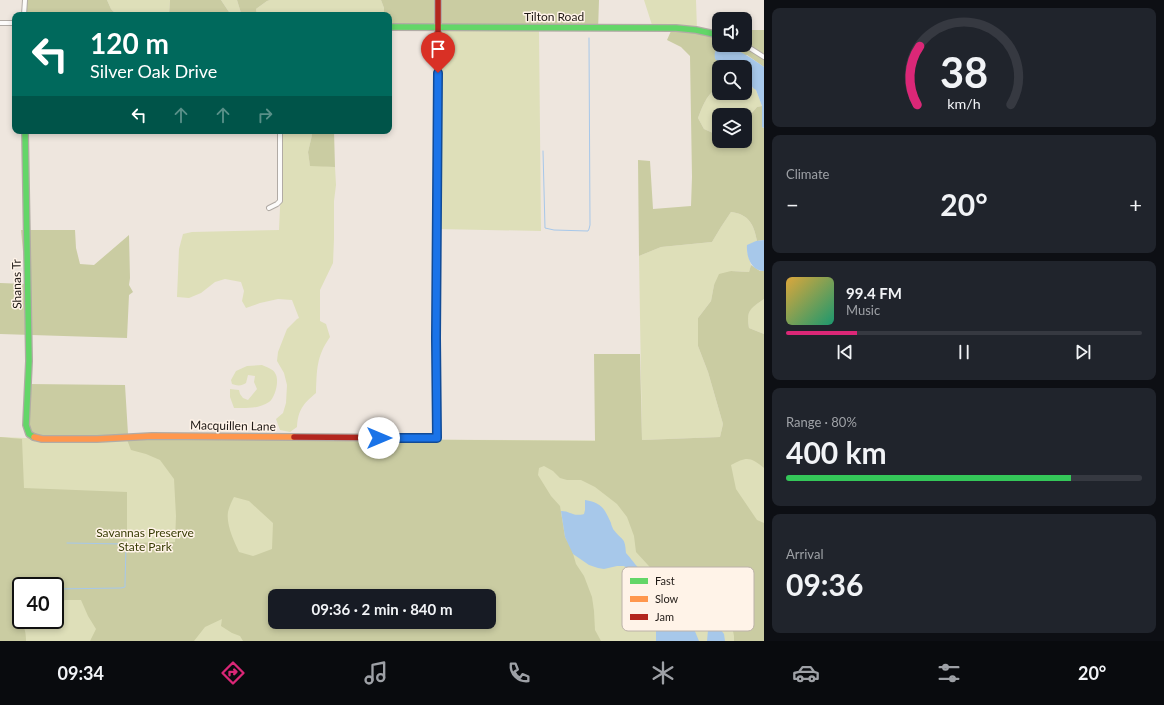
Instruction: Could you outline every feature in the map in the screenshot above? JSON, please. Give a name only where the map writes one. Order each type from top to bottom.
[{"type":"street","points":[[24,12],[25,0]]},
{"type":"street","points":[[438,0],[438,27]]},
{"type":"street","points":[[0,23],[12,23]]},
{"type":"street","name":"Tilton Road","points":[[392,27],[676,28],[712,33]]},
{"type":"street","name":"Macquillen Lane","points":[[30,436],[35,439],[104,439],[152,436],[437,438],[436,338],[438,27]]},
{"type":"street","points":[[752,49],[764,57]]},
{"type":"street","name":"Shanas Tr","points":[[25,134],[29,361],[26,425],[30,436]]},
{"type":"street","points":[[270,208],[280,201],[280,134]]},
{"type":"green space","points":[[25,0],[107,0],[114,12],[25,12]]},
{"type":"green space","points":[[107,0],[170,0],[169,12],[114,12]]},
{"type":"green space","points":[[170,0],[221,0],[229,12],[169,12]]},
{"type":"green space","points":[[221,0],[237,0],[241,12],[229,12]]},
{"type":"green space","points":[[237,0],[270,0],[256,9],[256,12],[241,12]]},
{"type":"green space","points":[[381,0],[384,12],[256,12],[256,9],[267,1]]},
{"type":"green space","points":[[381,0],[599,0],[598,31],[434,31],[392,29],[392,12],[384,12]]},
{"type":"green space","points":[[644,0],[696,0],[697,30],[652,31],[652,25]]},
{"type":"green space","points":[[712,30],[712,52],[752,52],[752,30],[764,30],[764,67],[747,55],[732,60],[712,60],[712,92],[706,100],[698,118],[704,129],[712,133],[712,148],[752,148],[752,113],[757,107],[762,106],[762,127],[764,128],[764,240],[757,241],[750,221],[742,215],[731,212],[712,242],[661,247],[639,256],[638,160],[650,161],[653,209],[691,206],[690,56],[681,47],[667,40],[671,31]]},
{"type":"green space","points":[[434,31],[539,31],[541,231],[437,229]]},
{"type":"green space","points":[[752,87],[756,90],[762,106],[757,107],[752,113],[752,108],[712,108],[712,133],[704,129],[698,118],[712,92],[712,100],[752,100]]},
{"type":"green space","points":[[280,134],[312,134],[308,152],[310,165],[335,167],[336,185],[334,201],[333,263],[320,290],[320,321],[326,324],[330,337],[325,344],[318,364],[316,393],[302,408],[297,427],[290,432],[280,430],[276,419],[283,413],[286,403],[287,385],[284,373],[277,361],[278,352],[287,329],[299,318],[292,300],[278,299],[246,308],[242,301],[244,291],[241,282],[225,279],[215,282],[201,293],[189,298],[177,297],[179,249],[183,234],[192,232],[279,230],[281,186]]},
{"type":"green space","points":[[334,134],[335,167],[310,166],[308,152],[312,135]]},
{"type":"green space","points":[[731,212],[742,215],[750,221],[754,230],[757,241],[747,246],[751,265],[749,272],[731,271],[714,285],[711,301],[698,318],[698,346],[708,372],[723,424],[720,437],[642,440],[639,256],[661,247],[712,242]]},
{"type":"green space","points":[[21,230],[75,230],[76,248],[80,264],[94,265],[129,235],[129,285],[133,292],[129,295],[127,338],[0,334],[0,283],[26,284]]},
{"type":"green space","name":"Savannas Preserve State Park","points":[[751,265],[760,271],[764,271],[764,299],[750,310],[748,317],[749,328],[764,334],[764,468],[755,461],[748,459],[741,460],[731,465],[736,489],[757,520],[764,523],[764,641],[734,641],[733,631],[754,631],[754,567],[650,567],[636,552],[634,536],[627,517],[617,504],[595,487],[581,480],[567,480],[560,478],[553,471],[544,466],[539,468],[538,475],[551,496],[560,506],[565,537],[572,550],[576,564],[584,576],[592,597],[595,630],[601,641],[243,641],[240,636],[221,626],[222,619],[205,627],[194,641],[90,641],[96,629],[81,600],[64,600],[64,577],[12,577],[12,629],[24,629],[26,641],[0,641],[0,437],[22,439],[24,488],[127,492],[127,543],[175,542],[176,516],[174,479],[160,460],[131,450],[126,437],[32,436],[27,431],[27,384],[125,385],[128,434],[176,437],[595,441],[594,354],[640,354],[642,440],[720,437],[723,424],[708,372],[698,346],[698,318],[711,301],[714,285],[719,274],[731,271],[749,272]],"holes":[[[234,497],[249,501],[273,523],[272,549],[253,556],[239,552],[228,522],[228,512]]]},
{"type":"green space","points":[[764,299],[764,334],[749,328],[748,314],[755,305]]},
{"type":"green space","points":[[262,365],[273,370],[275,373],[277,384],[273,397],[269,402],[257,407],[234,408],[230,397],[230,389],[239,390],[243,398],[248,400],[257,389],[254,382],[255,376],[248,375],[246,383],[243,385],[232,384],[231,380],[236,371],[247,366]]},
{"type":"green space","name":"Savannas Preserve State Park","points":[[0,437],[764,441],[764,641],[0,641]]},
{"type":"water","points":[[716,52],[741,52],[764,67],[764,128],[762,127],[762,106],[756,90],[752,86],[752,60],[716,60]]},
{"type":"water","points":[[764,240],[764,271],[759,270],[750,262],[747,254],[747,245],[756,241]]},
{"type":"water","points":[[585,500],[602,507],[613,529],[624,541],[626,553],[638,567],[617,566],[604,569],[598,568],[589,565],[573,554],[565,537],[561,511],[577,515],[584,514]]},
{"type":"water","points":[[656,631],[695,631],[699,641],[656,641]]},
{"type":"water","points":[[708,631],[722,631],[724,634],[725,641],[707,641]]},
{"type":"waterway","points":[[543,151],[545,228],[554,230],[588,231],[590,225],[589,38]]},
{"type":"waterway","points":[[64,589],[125,587],[126,547],[124,544],[67,543]]},
{"type":"traffic: fast","points":[[392,27],[676,28],[712,33]]},
{"type":"traffic: fast","points":[[436,279],[438,55]]},
{"type":"traffic: fast","points":[[25,134],[29,361],[26,425],[29,434],[34,437]]},
{"type":"traffic: slow","points":[[34,437],[42,439],[97,439],[152,436],[294,437]]},
{"type":"traffic: jam","points":[[438,0],[438,55]]},
{"type":"traffic: jam","points":[[294,437],[437,438],[436,279]]},
{"type":"route","points":[[379,438],[437,438],[436,338],[438,73]]}]
